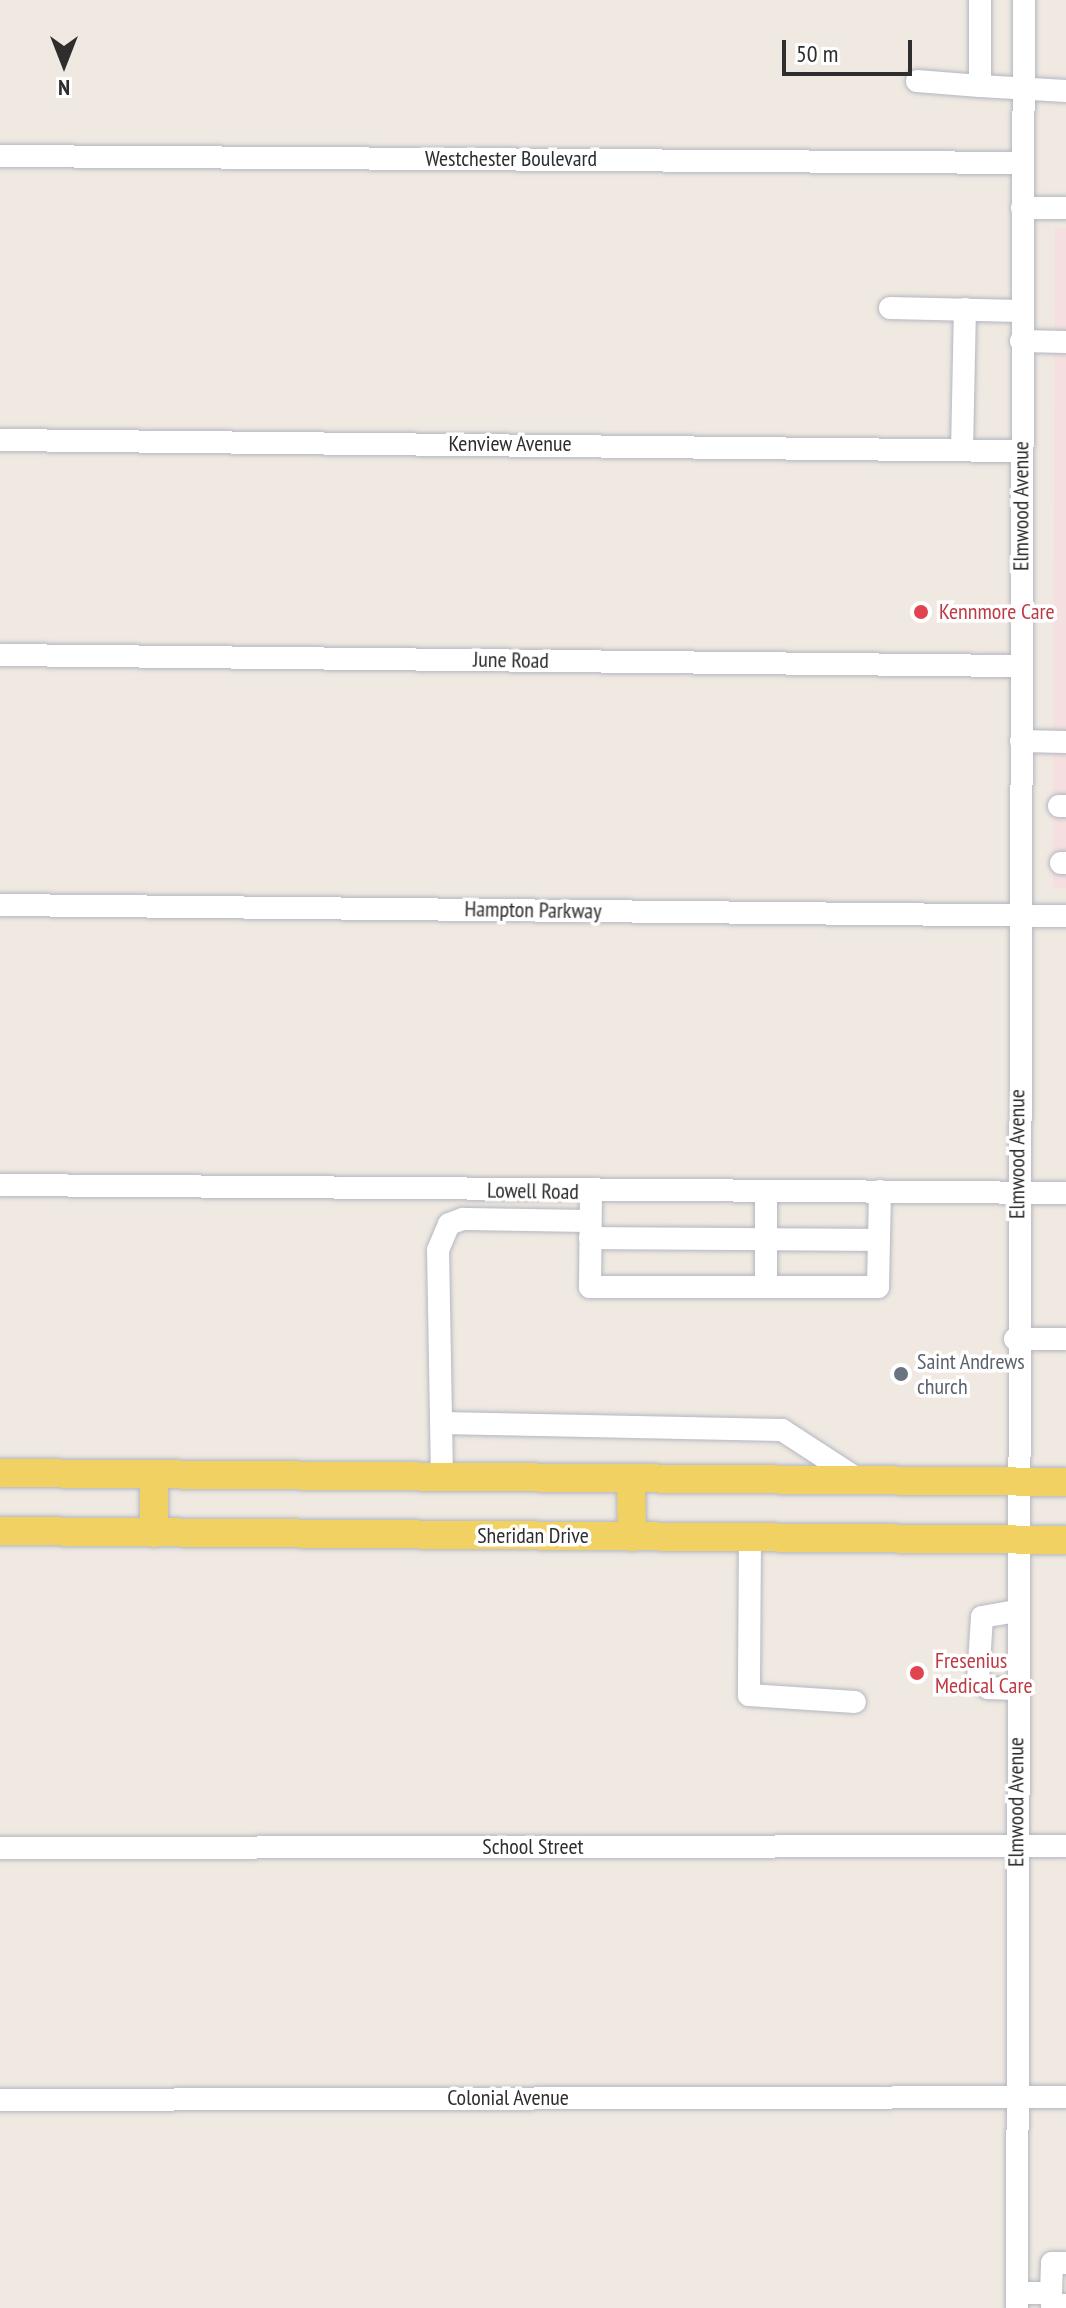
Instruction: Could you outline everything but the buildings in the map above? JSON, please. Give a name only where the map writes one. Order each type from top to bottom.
[{"type":"main road","points":[[0,1473],[1066,1482]]},
{"type":"main road","points":[[154,1474],[154,1533]]},
{"type":"main road","points":[[631,1478],[632,1537]]},
{"type":"main road","name":"Sheridan Drive","points":[[0,1531],[1066,1540]]},
{"type":"street","points":[[980,0],[980,86]]},
{"type":"street","name":"Elmwood Avenue","points":[[1017,2301],[1015,1339],[1022,666],[1024,0]]},
{"type":"street","points":[[917,81],[1066,91]]},
{"type":"street","name":"Westchester Boulevard","points":[[0,156],[1023,163]]},
{"type":"street","points":[[1022,208],[1066,208]]},
{"type":"street","points":[[890,308],[1021,311]]},
{"type":"street","points":[[962,450],[965,309]]},
{"type":"street","points":[[1021,341],[1066,342]]},
{"type":"street","name":"Kenview Avenue","points":[[0,440],[1021,451]]},
{"type":"street","name":"June Road","points":[[0,655],[1022,666]]},
{"type":"street","points":[[1021,741],[1066,742]]},
{"type":"street","name":"Hampton Parkway","points":[[0,905],[1066,916]]},
{"type":"street","name":"Lowell Road","points":[[0,1185],[1066,1193]]},
{"type":"street","points":[[591,1191],[590,1287],[878,1287],[880,1191]]},
{"type":"street","points":[[766,1191],[766,1287]]},
{"type":"street","points":[[442,1477],[438,1250],[449,1224],[463,1219],[766,1239],[879,1240]]},
{"type":"street","points":[[1015,1339],[1066,1339]]},
{"type":"street","points":[[441,1423],[782,1430],[859,1480]]},
{"type":"street","points":[[750,1537],[749,1695],[855,1702]]},
{"type":"street","points":[[1015,1611],[982,1617],[978,1680],[988,1688],[1015,1689]]},
{"type":"street","name":"School Street","points":[[0,1848],[1066,1846]]},
{"type":"street","name":"Colonial Avenue","points":[[0,2100],[1066,2097]]},
{"type":"street","points":[[1017,2301],[1059,2299],[1052,2263],[1066,2263]]},
{"type":"shaded area","points":[[1055,228],[1066,228],[1066,888],[1053,888]]},
{"type":"place","name":"Kennmore Care","points":[[921,612]]},
{"type":"place","name":"Saint Andrews church","points":[[901,1374]]},
{"type":"place","name":"Fresenius Medical Care","points":[[917,1673]]}]
